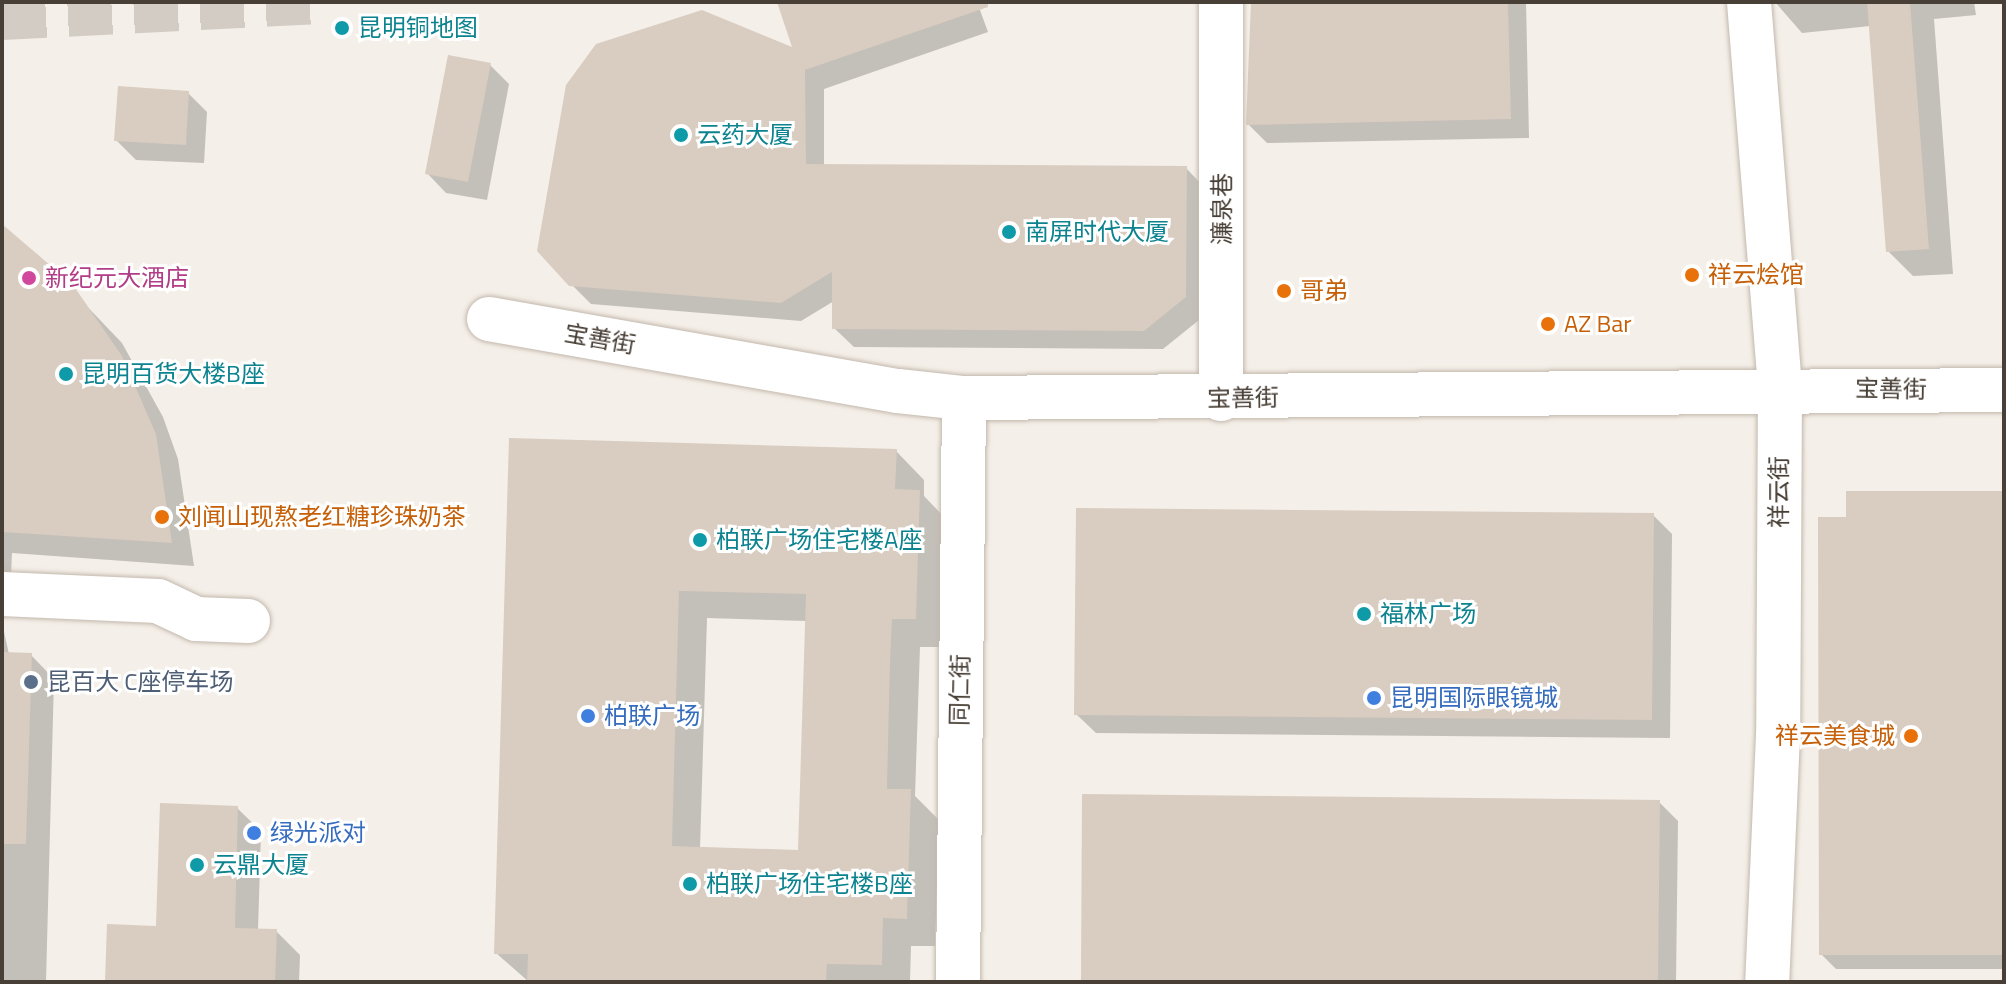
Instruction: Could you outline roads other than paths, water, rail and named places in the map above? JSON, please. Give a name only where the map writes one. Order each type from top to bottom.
[{"type":"street","name":"祥云街","points":[[1749,2],[1780,388],[1778,735],[1767,982]]},
{"type":"street","name":"濂泉巷","points":[[1221,399],[1222,11]]},
{"type":"street","name":"宝善街","points":[[489,319],[898,391],[964,398],[1221,399],[1780,388],[2004,390]]},
{"type":"street","name":"同仁街","points":[[958,982],[964,398]]},
{"type":"street","points":[[2,594],[158,601],[196,619],[248,621]]},
{"type":"tunnel","points":[[2,18],[320,2]]},
{"type":"place","name":"昆明铜地图","points":[[342,28]]},
{"type":"place","name":"云药大厦","points":[[681,135]]},
{"type":"place","name":"南屏时代大厦","points":[[1009,232]]},
{"type":"place","name":"祥云烩馆","points":[[1692,275]]},
{"type":"place","name":"新纪元大酒店","points":[[29,278]]},
{"type":"place","name":"哥弟","points":[[1284,291]]},
{"type":"place","name":"AZ Bar","points":[[1548,324]]},
{"type":"place","name":"昆明百货大楼B座","points":[[66,374]]},
{"type":"place","name":"刘闻山现熬老红糖珍珠奶茶","points":[[162,517]]},
{"type":"place","name":"柏联广场住宅楼A座","points":[[700,540]]},
{"type":"place","name":"福林广场","points":[[1364,614]]},
{"type":"place","name":"昆百大 C座停车场","points":[[31,682]]},
{"type":"place","name":"昆明国际眼镜城","points":[[1374,698]]},
{"type":"place","name":"柏联广场","points":[[588,716]]},
{"type":"place","name":"祥云美食城","points":[[1911,736]]},
{"type":"place","name":"绿光派对","points":[[254,833]]},
{"type":"place","name":"云鼎大厦","points":[[197,865]]},
{"type":"place","name":"柏联广场住宅楼B座","points":[[690,884]]}]
